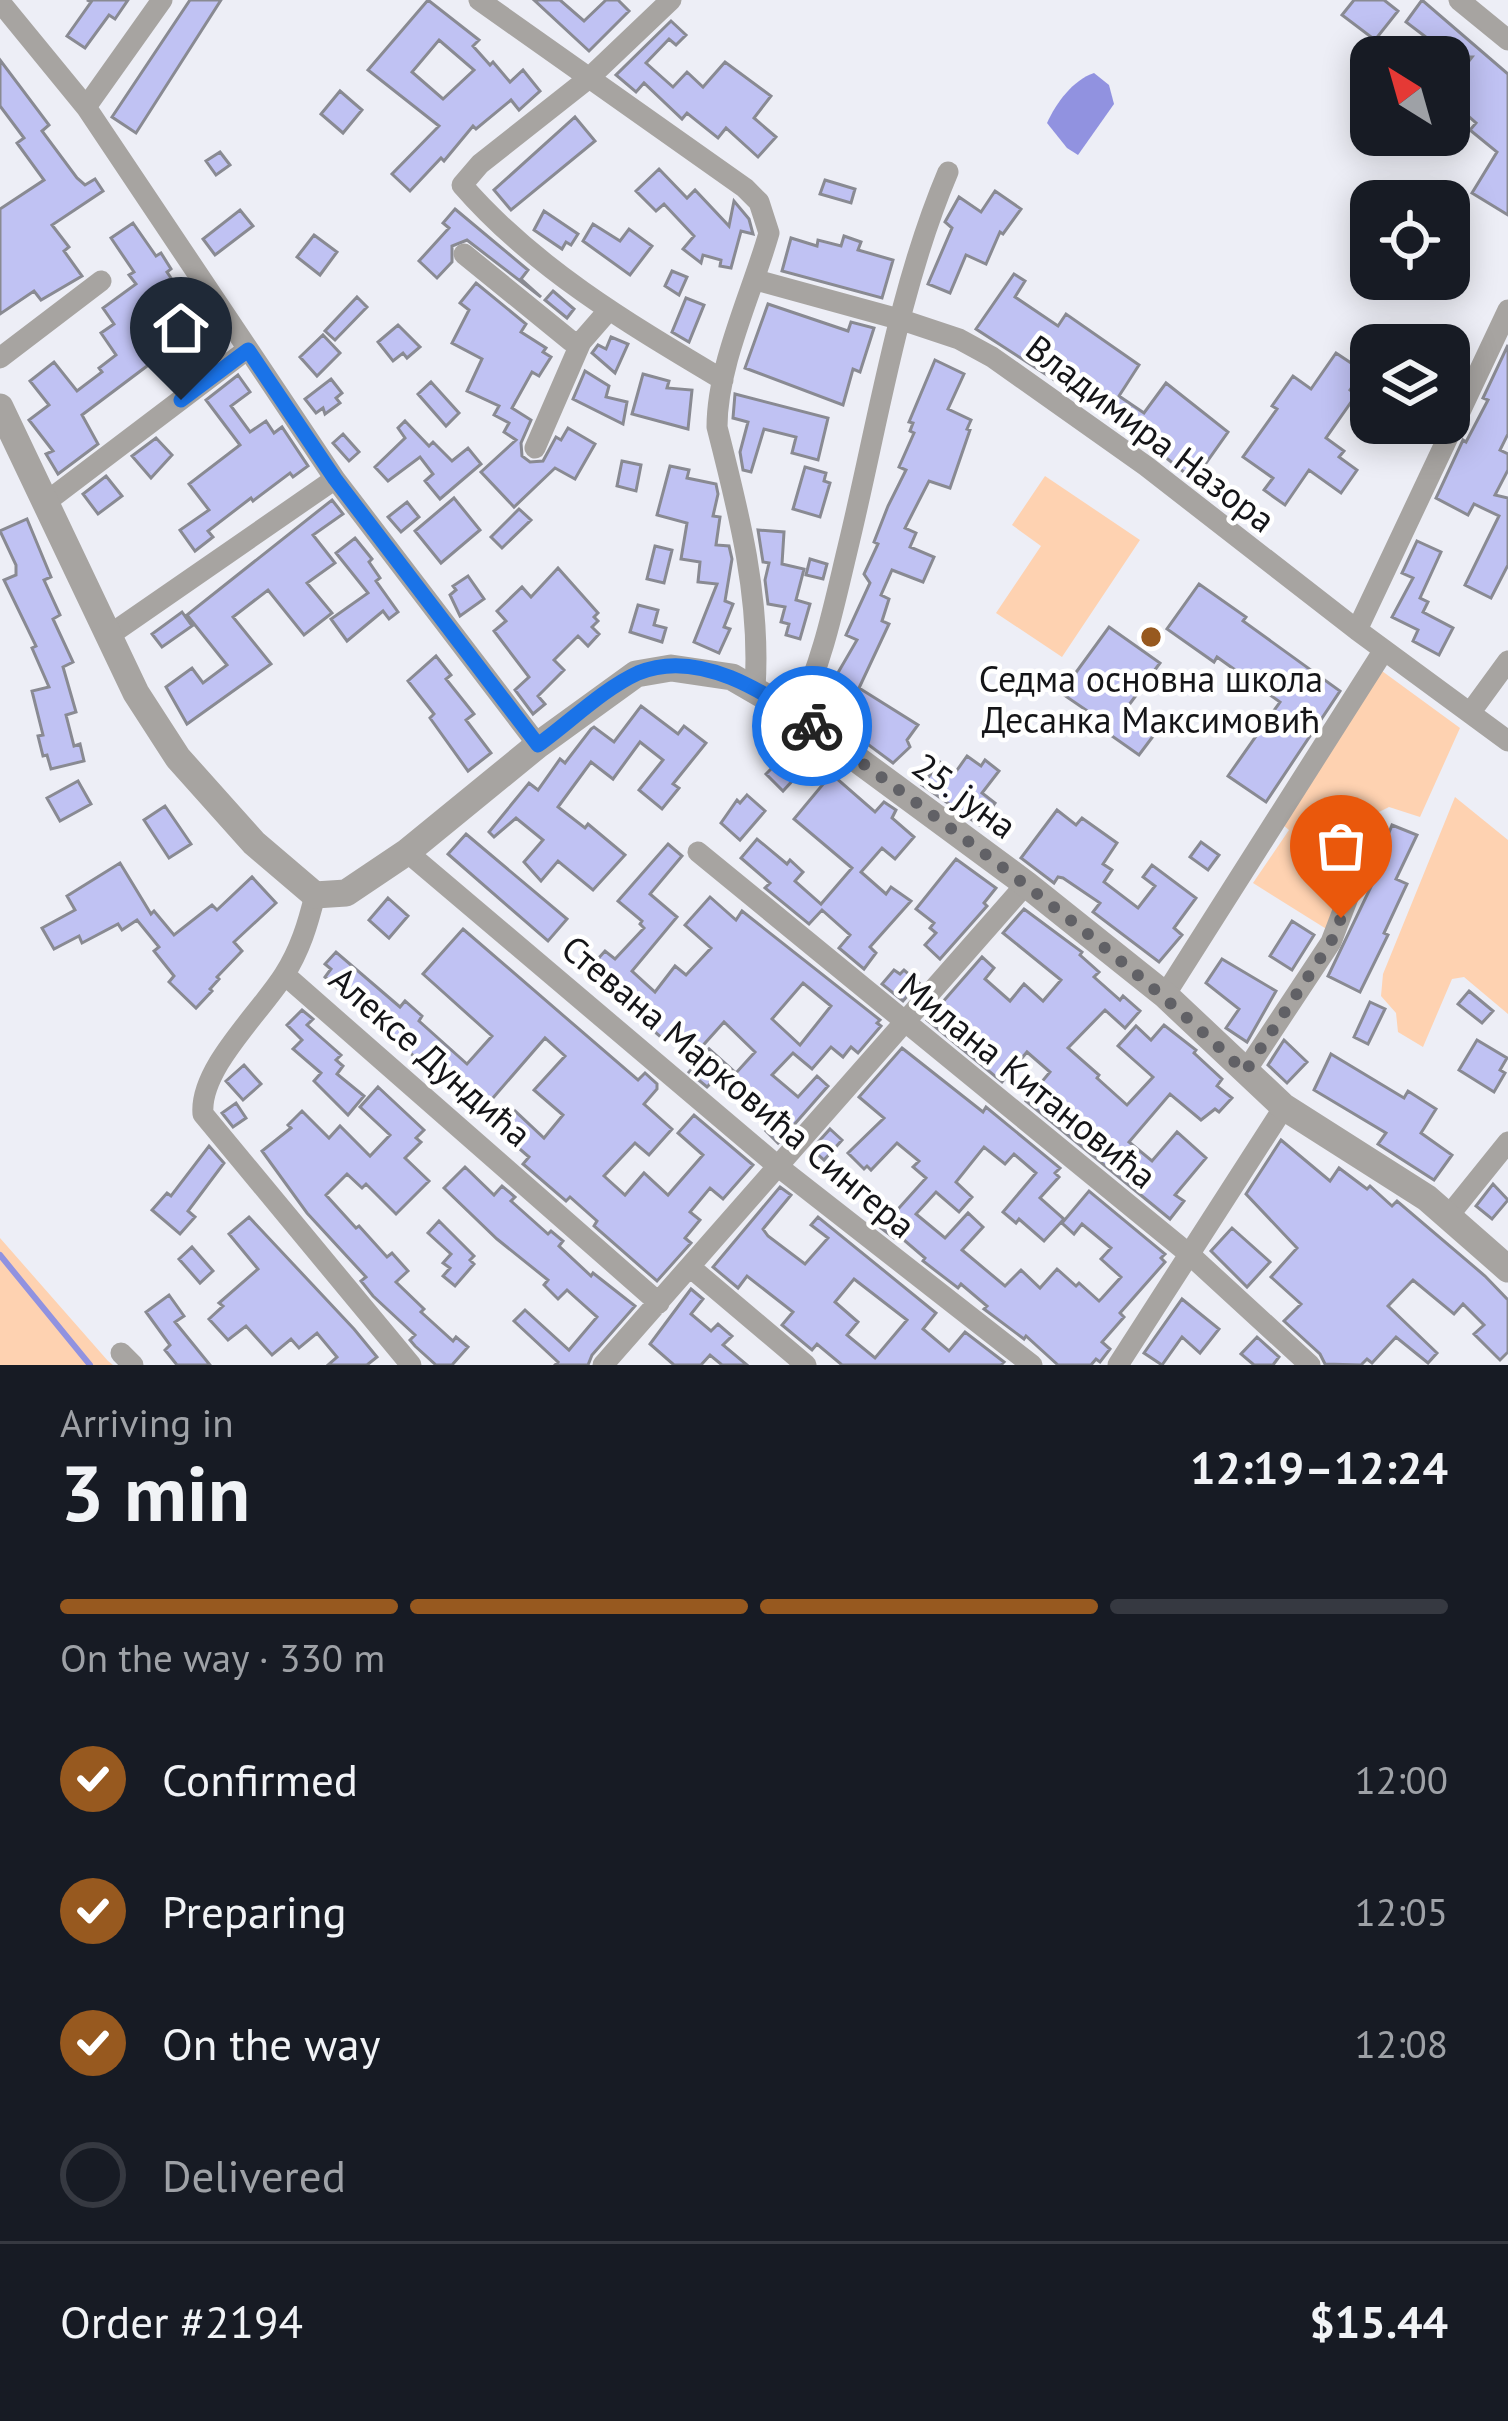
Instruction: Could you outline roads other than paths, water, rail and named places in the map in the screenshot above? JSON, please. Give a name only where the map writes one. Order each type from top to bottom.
[{"type":"street","points":[[86,107],[162,0]]},
{"type":"street","points":[[671,0],[590,78],[480,164],[462,185],[515,241],[608,311],[723,380]]},
{"type":"street","points":[[1459,0],[1508,40]]},
{"type":"street","points":[[0,2],[86,107],[335,479],[538,745]]},
{"type":"street","points":[[486,2],[721,169],[759,202],[769,233],[723,380],[717,427],[748,554],[755,688]]},
{"type":"street","points":[[797,715],[821,658],[902,320],[948,172]]},
{"type":"street","points":[[464,254],[562,336],[581,342]]},
{"type":"street","points":[[0,358],[101,280]]},
{"type":"street","name":"Владимира Назора","points":[[756,280],[902,320],[959,339],[992,357],[1146,466],[1508,740]]},
{"type":"street","points":[[1357,630],[1508,310]]},
{"type":"street","points":[[535,448],[581,342],[608,311]]},
{"type":"street","points":[[46,502],[248,350]]},
{"type":"street","points":[[0,407],[136,693],[202,790],[284,872],[315,895]]},
{"type":"street","points":[[111,634],[335,479]]},
{"type":"street","points":[[1165,995],[1384,650]]},
{"type":"street","points":[[1470,712],[1508,661]]},
{"type":"street","name":"25. јуна","points":[[315,895],[346,893],[407,852],[622,682],[648,670],[712,672],[755,688],[797,715],[1026,884],[1165,995],[1284,1107],[1450,1214],[1508,1269]]},
{"type":"street","points":[[1245,1072],[1331,942],[1372,835]]},
{"type":"street","name":"Стевана Марковића Сингера","points":[[407,852],[780,1168],[1032,1365]]},
{"type":"street","name":"Милана Китановића","points":[[698,852],[1190,1254],[1310,1365]]},
{"type":"street","points":[[604,1365],[1026,884]]},
{"type":"street","name":"Алексе Дундића","points":[[315,895],[303,940],[284,975],[658,1303]]},
{"type":"street","points":[[284,975],[204,1089],[203,1114],[411,1365]]},
{"type":"street","points":[[1127,1361],[1284,1107]]},
{"type":"street","points":[[1450,1214],[1508,1142]]},
{"type":"street","points":[[690,1267],[806,1365]]},
{"type":"water","points":[[1094,73],[1109,85],[1114,104],[1078,155],[1047,123],[1066,93]]},
{"type":"waterway","points":[[0,1255],[90,1365]]},
{"type":"place","name":"Седма основна школа Десанка Максимовић","points":[[1151,637]]}]
